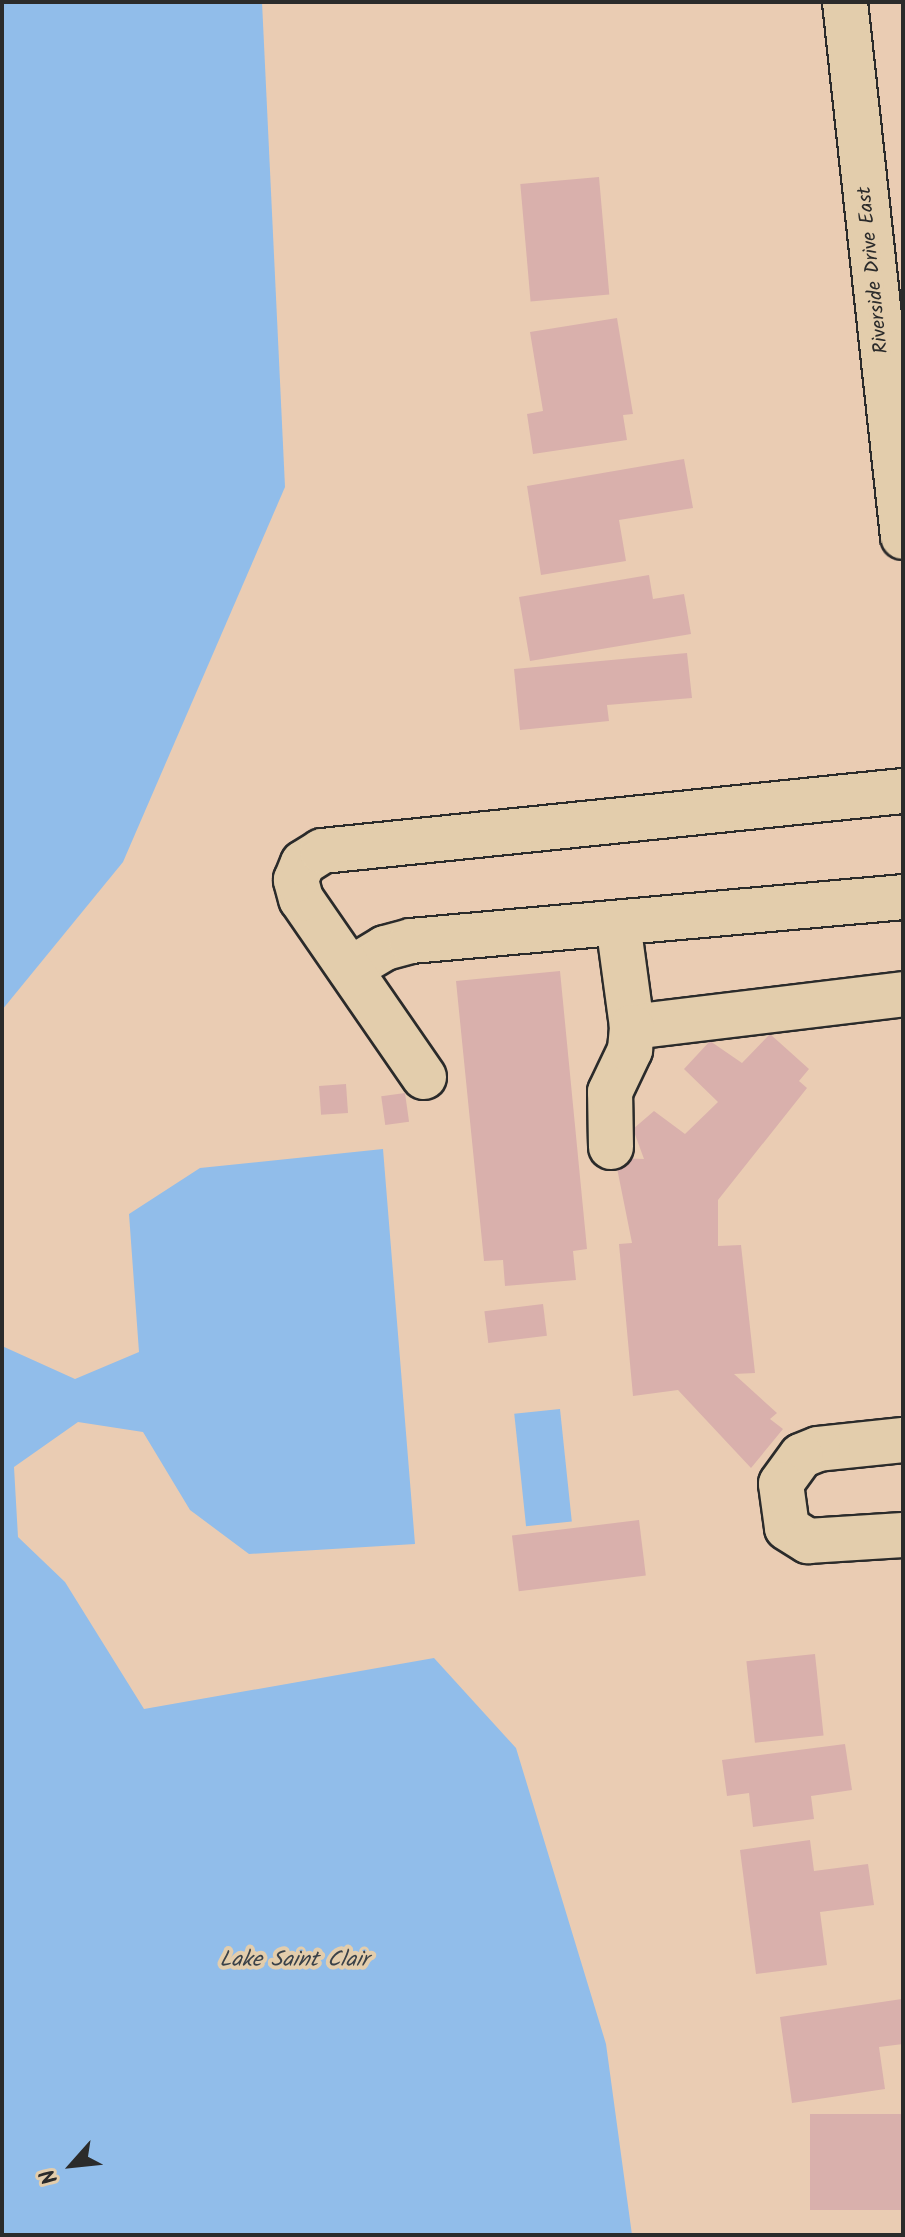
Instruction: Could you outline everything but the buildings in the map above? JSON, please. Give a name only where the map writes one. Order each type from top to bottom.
[{"type":"street","name":"Riverside Drive East","points":[[845,2],[903,537]]},
{"type":"street","points":[[424,1077],[301,899],[296,880],[303,863],[322,851],[903,791]]},
{"type":"street","points":[[350,969],[385,948],[411,941],[903,897]]},
{"type":"street","points":[[611,1147],[610,1092],[630,1050],[632,1027],[618,923]]},
{"type":"street","points":[[632,1027],[903,994]]},
{"type":"street","points":[[903,1440],[818,1449],[801,1456],[781,1484],[787,1528],[808,1541],[903,1535]]},
{"type":"water","points":[[2,2],[262,2],[285,487],[123,862],[2,1010]]},
{"type":"water","name":"Lake Saint Clair","points":[[383,1149],[415,1544],[249,1554],[190,1510],[143,1432],[78,1422],[14,1467],[18,1537],[65,1582],[144,1709],[434,1658],[516,1748],[606,2044],[632,2235],[2,2235],[2,1346],[75,1379],[139,1352],[129,1214],[200,1168]]},
{"type":"water","points":[[560,1409],[572,1521],[526,1526],[514,1414]]}]
